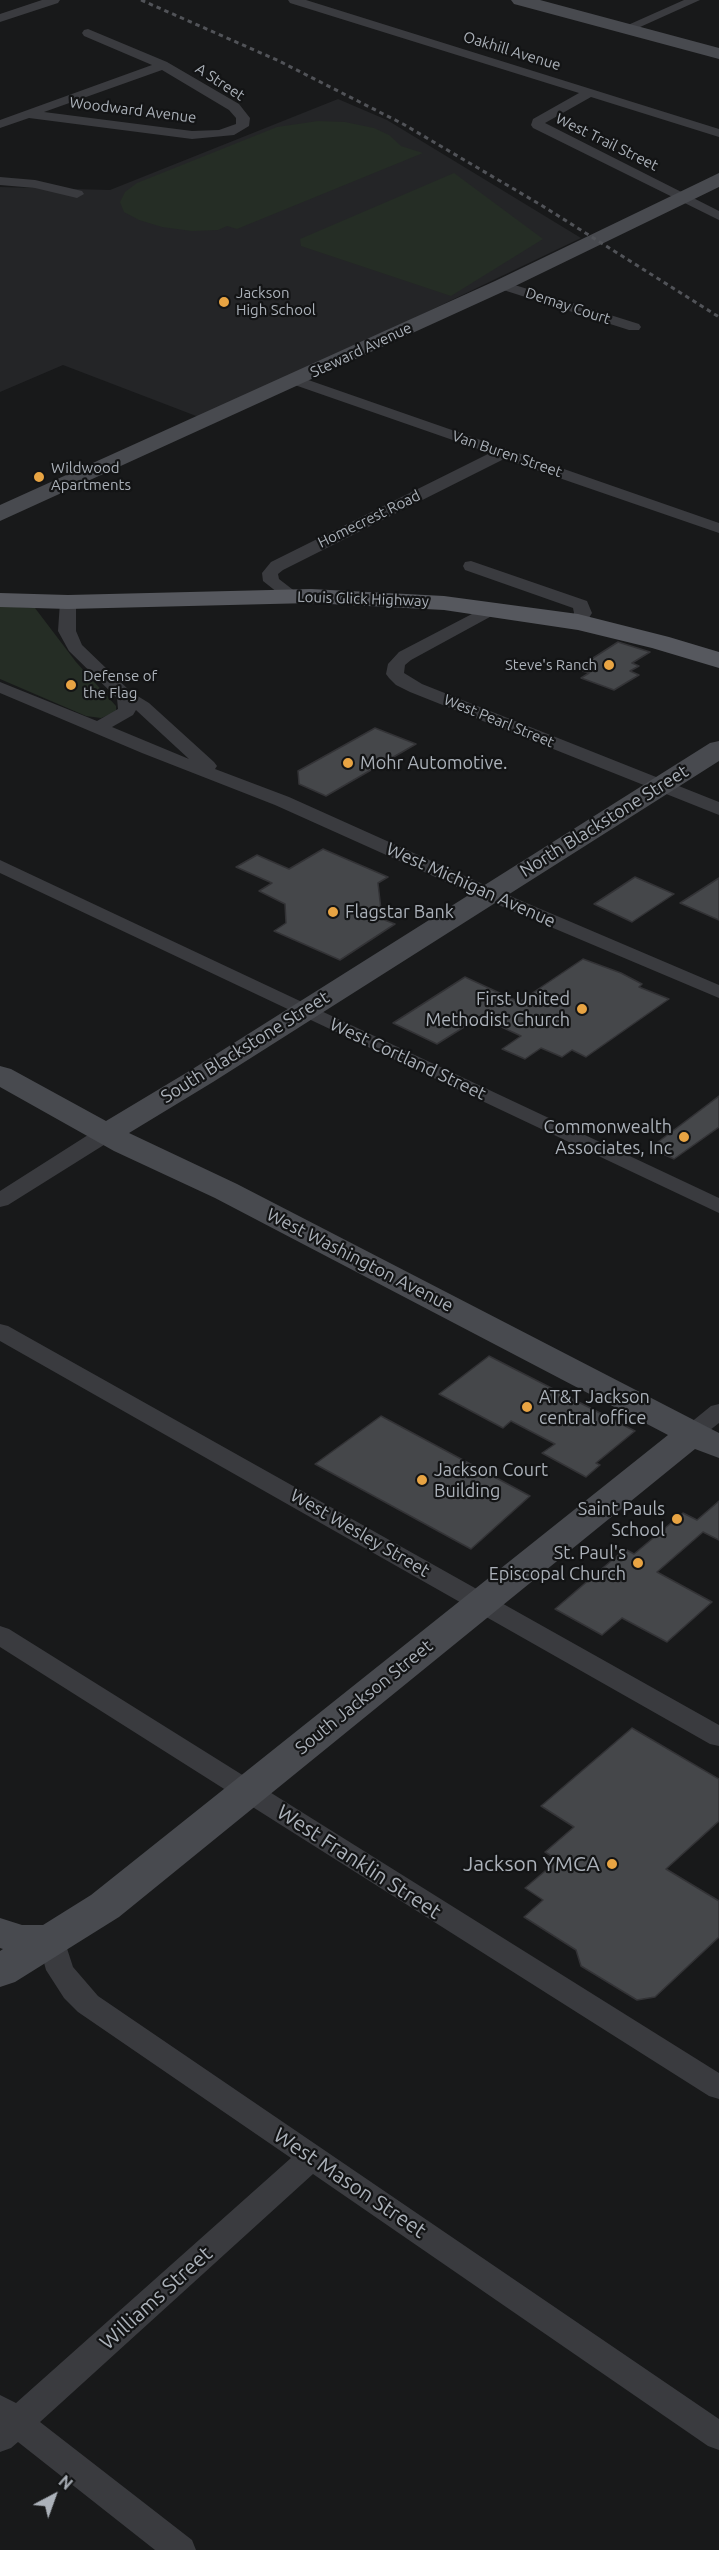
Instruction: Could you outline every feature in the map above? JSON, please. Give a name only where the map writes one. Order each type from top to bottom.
[{"type":"main road","points":[[520,0],[719,54]]},
{"type":"main road","name":"Steward Avenue","points":[[0,514],[603,238],[719,179]]},
{"type":"main road","name":"Louis Glick Highway","points":[[0,600],[68,602],[293,596],[378,598],[493,608],[578,622],[660,642],[719,660]]},
{"type":"main road","name":"North Blackstone Street","points":[[489,894],[719,748]]},
{"type":"main road","name":"South Blackstone Street","points":[[107,1133],[202,1076],[489,894]]},
{"type":"main road","name":"West Washington Avenue","points":[[0,1075],[107,1133],[226,1191],[706,1440]]},
{"type":"main road","name":"South Jackson Street","points":[[0,1971],[105,1906],[483,1603],[706,1440]]},
{"type":"main road","points":[[0,1933],[22,1940],[52,1940]]},
{"type":"main road","points":[[0,1944],[0,1964]]},
{"type":"street","points":[[0,18],[54,0]]},
{"type":"street","name":"Oakhill Avenue","points":[[294,0],[719,133]]},
{"type":"street","points":[[625,29],[694,0]]},
{"type":"street","points":[[88,33],[163,65]]},
{"type":"street","points":[[0,124],[163,65]]},
{"type":"street","name":"A Street","points":[[163,65],[234,107],[243,123],[234,131]]},
{"type":"street","name":"West Trail Street","points":[[590,92],[542,119],[538,125],[719,216]]},
{"type":"street","name":"Woodward Avenue","points":[[27,114],[115,123],[168,133],[219,134],[234,131]]},
{"type":"street","points":[[0,181],[35,184],[77,194]]},
{"type":"street","name":"Demay Court","points":[[502,285],[634,327]]},
{"type":"street","name":"Van Buren Street","points":[[294,380],[719,528]]},
{"type":"street","name":"Homecrest Road","points":[[293,596],[271,581],[270,573],[277,566],[502,453]]},
{"type":"street","points":[[471,566],[581,605],[583,613],[578,622]]},
{"type":"street","name":"West Michigan Avenue","points":[[68,602],[67,631],[71,641],[124,696],[143,707],[200,760],[224,777]]},
{"type":"street","name":"West Pearl Street","points":[[493,608],[405,656],[397,664],[395,674],[402,681],[416,688],[719,809]]},
{"type":"street","name":"West Michigan Avenue","points":[[2,690],[224,777],[719,992]]},
{"type":"street","points":[[99,728],[127,711],[128,703],[124,696]]},
{"type":"street","points":[[125,739],[152,735],[161,728],[159,722]]},
{"type":"street","name":"West Cortland Street","points":[[0,866],[719,1206]]},
{"type":"street","name":"South Blackstone Street","points":[[0,1200],[107,1133]]},
{"type":"street","name":"West Wesley Street","points":[[0,1331],[719,1737]]},
{"type":"street","name":"South Jackson Street","points":[[706,1440],[719,1411]]},
{"type":"street","name":"West Franklin Street","points":[[0,1635],[719,2088]]},
{"type":"street","name":"West Mason Street","points":[[52,1940],[60,1970],[74,1990],[88,2004],[719,2436]]},
{"type":"street","name":"Williams Street","points":[[6,2424],[312,2157]]},
{"type":"street","points":[[6,2424],[180,2550]]},
{"type":"shaded area","name":"Jackson High School","points":[[338,99],[387,120],[581,238],[204,419],[63,365],[0,392],[0,187],[110,190]]},
{"type":"shaded area","points":[[318,121],[345,122],[374,128],[389,135],[401,146],[423,153],[237,229],[227,226],[218,230],[192,231],[162,227],[139,220],[124,212],[120,202],[125,192],[137,183],[277,127]]},
{"type":"shaded area","points":[[454,173],[543,239],[451,296],[301,246],[300,239]]},
{"type":"shaded area","points":[[0,606],[35,608],[76,662],[116,706],[116,712],[101,718],[86,716],[0,679]]},
{"type":"building","name":"Steve's Ranch","points":[[618,642],[650,652],[632,663],[639,666],[630,671],[639,675],[614,690],[581,678],[589,673],[576,669]]},
{"type":"building","name":"Mohr Automotive.","points":[[375,728],[416,744],[326,796],[299,784],[298,771]]},
{"type":"building","name":"Flagstar Bank","points":[[323,849],[388,877],[378,883],[382,919],[395,924],[340,960],[274,931],[286,923],[285,904],[259,891],[272,883],[236,867],[257,855],[289,869]]},
{"type":"building","points":[[635,877],[674,894],[632,922],[594,904]]},
{"type":"building","points":[[719,878],[719,920],[680,903]]},
{"type":"building","name":"First United Methodist Church","points":[[583,959],[621,973],[642,984],[639,987],[669,999],[586,1057],[572,1050],[562,1057],[541,1048],[525,1059],[502,1049],[521,1036],[480,1017],[437,1044],[393,1023],[465,977],[519,1002]]},
{"type":"building","name":"Commonwealth Associates, Inc","points":[[719,1096],[719,1127],[674,1159],[650,1148]]},
{"type":"building","name":"AT&T Jackson central office","points":[[489,1356],[635,1431],[596,1463],[600,1465],[586,1477],[542,1453],[555,1444],[511,1421],[503,1428],[439,1394]]},
{"type":"building","name":"Jackson Court Building","points":[[381,1416],[530,1496],[471,1549],[315,1464]]},
{"type":"building","name":"St. Paul's Episcopal Church","points":[[719,1501],[719,1540],[703,1532],[657,1572],[712,1602],[667,1642],[622,1618],[602,1635],[555,1609],[625,1549],[634,1554],[683,1513],[697,1520]]},
{"type":"building","name":"Jackson YMCA","points":[[632,1728],[719,1779],[719,1821],[666,1869],[719,1901],[719,1937],[655,1997],[637,2000],[581,1966],[576,1950],[524,1917],[543,1900],[525,1888],[558,1860],[545,1852],[574,1827],[541,1806]]},
{"type":"railway","points":[[141,0],[279,61],[403,124],[541,205],[719,317]]},
{"type":"place","name":"Jackson High School","points":[[224,302]]},
{"type":"place","name":"Wildwood Apartments","points":[[39,477]]},
{"type":"place","name":"Steve's Ranch","points":[[609,665]]},
{"type":"place","name":"Defense of the Flag","points":[[71,685]]},
{"type":"place","name":"Mohr Automotive.","points":[[348,763]]},
{"type":"place","name":"Flagstar Bank","points":[[333,912]]},
{"type":"place","name":"First United Methodist Church","points":[[582,1009]]},
{"type":"place","name":"Commonwealth Associates, Inc","points":[[684,1137]]},
{"type":"place","name":"AT&T Jackson central office","points":[[527,1407]]},
{"type":"place","name":"Jackson Court Building","points":[[422,1480]]},
{"type":"place","name":"Saint Pauls School","points":[[677,1519]]},
{"type":"place","name":"St. Paul's Episcopal Church","points":[[638,1563]]},
{"type":"place","name":"Jackson YMCA","points":[[612,1864]]}]
